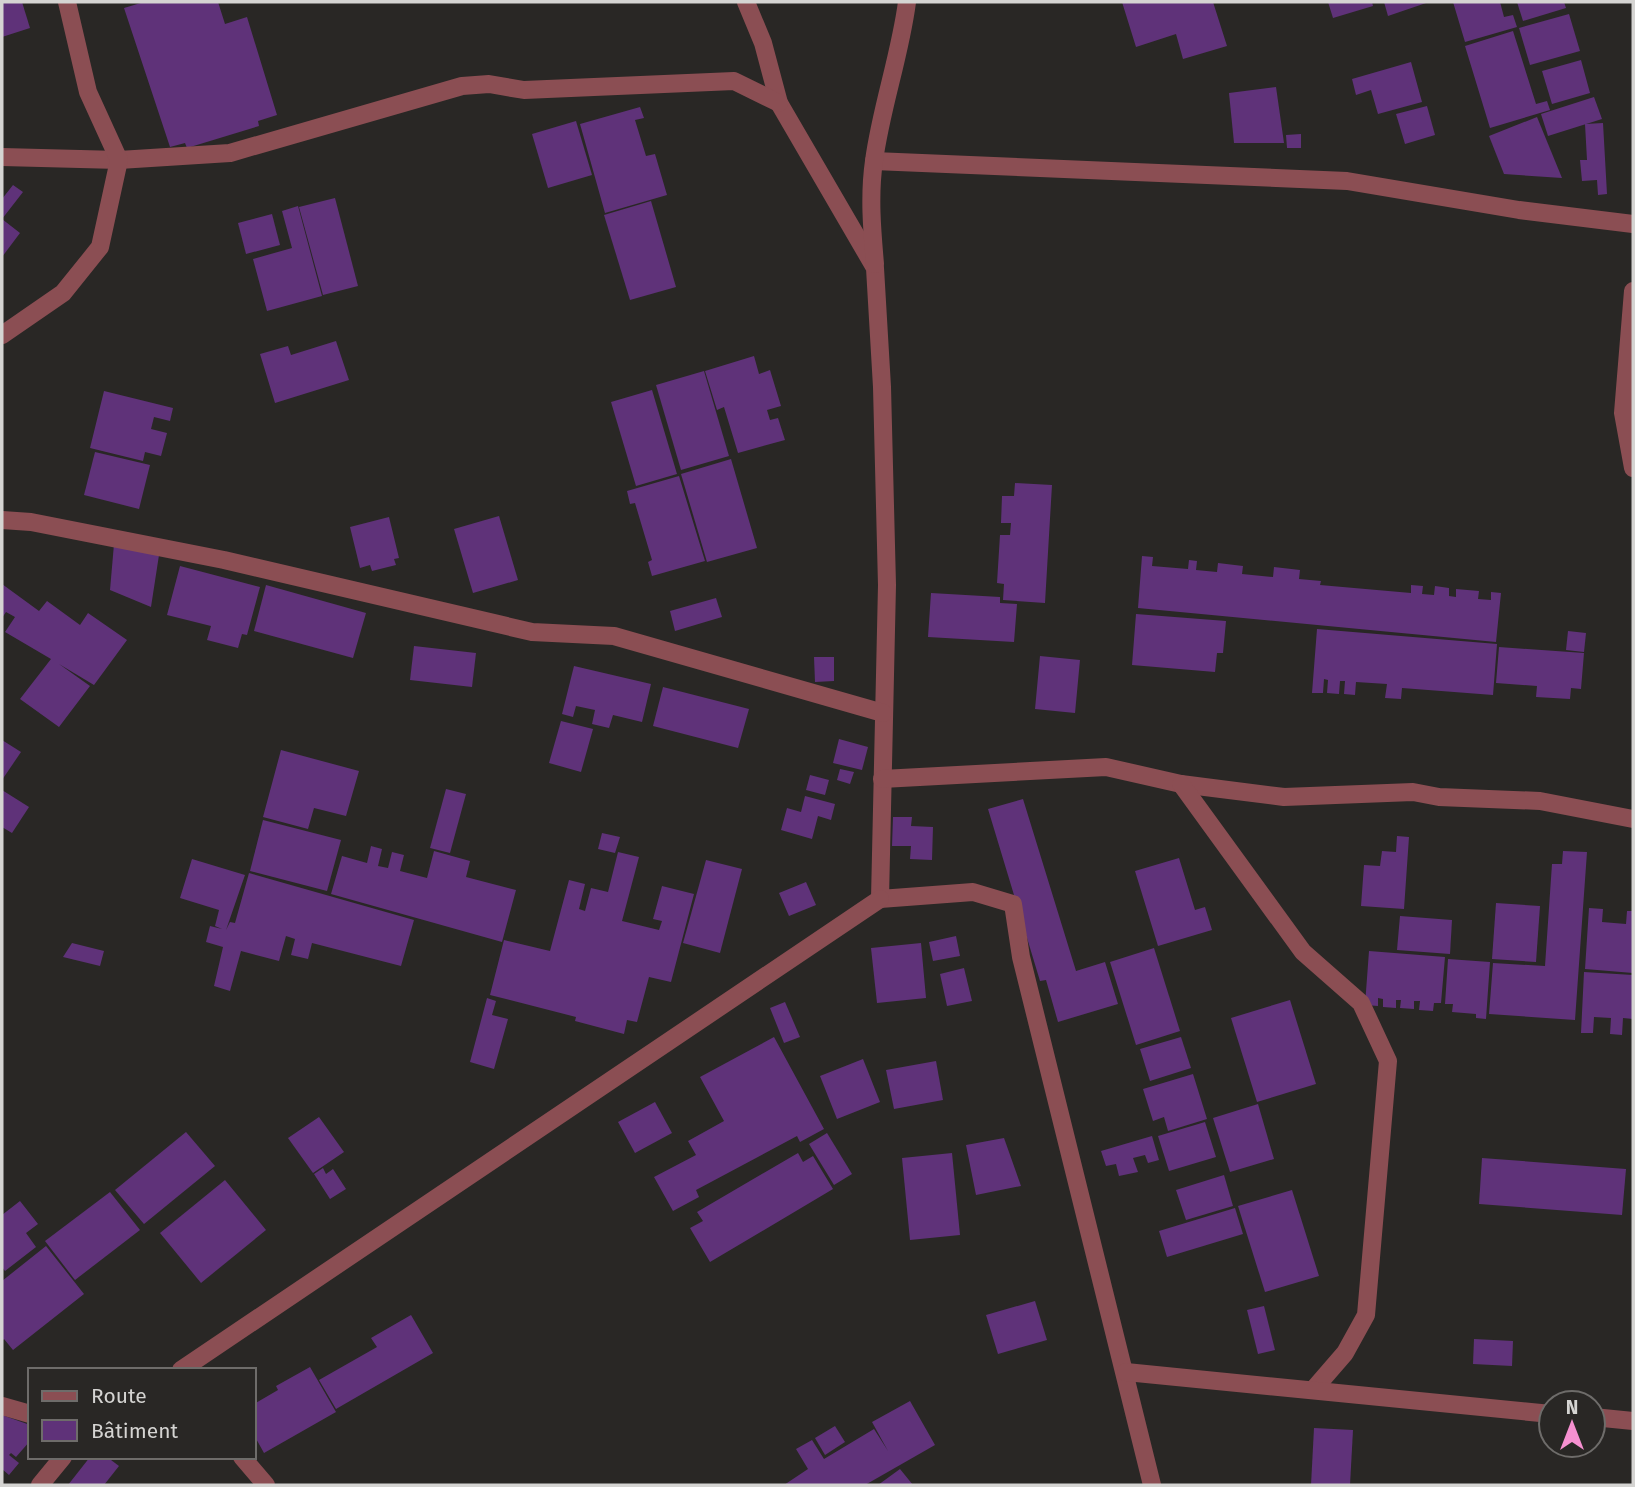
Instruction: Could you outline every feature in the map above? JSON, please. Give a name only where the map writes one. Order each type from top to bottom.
[{"type":"street","points":[[2,335],[63,293],[100,247],[119,160],[88,92],[67,2]]},
{"type":"street","points":[[747,2],[763,43],[779,103],[875,268]]},
{"type":"street","points":[[880,899],[887,585],[882,387],[872,217],[874,161],[901,48],[907,2]]},
{"type":"street","points":[[2,157],[119,160],[230,153],[462,86],[489,84],[524,90],[734,82],[779,103]]},
{"type":"street","points":[[874,161],[1347,181],[1519,210],[1633,224]]},
{"type":"street","points":[[1633,292],[1623,413],[1633,468]]},
{"type":"street","points":[[2,520],[31,522],[225,560],[532,632],[614,636],[883,713]]},
{"type":"street","points":[[882,779],[1106,767],[1181,784],[1284,797],[1413,792],[1439,796],[1540,800],[1633,819]]},
{"type":"street","points":[[1181,784],[1303,952],[1361,1003],[1388,1061],[1366,1315],[1345,1353],[1313,1390]]},
{"type":"street","points":[[184,1368],[880,899],[973,892],[1013,904],[1021,957],[1152,1485]]},
{"type":"street","points":[[1126,1372],[1537,1413]]},
{"type":"street","points":[[2,1406],[28,1413]]},
{"type":"street","points":[[1607,1418],[1633,1421]]},
{"type":"street","points":[[40,1485],[61,1459]]},
{"type":"street","points":[[244,1459],[266,1485]]},
{"type":"building","points":[[2,2],[22,2],[30,28],[2,37]]},
{"type":"building","points":[[144,2],[218,2],[225,24],[247,17],[277,115],[258,121],[259,126],[187,148],[185,143],[170,147],[124,8]]},
{"type":"building","points":[[1122,2],[1213,2],[1227,46],[1183,59],[1176,34],[1136,47]]},
{"type":"building","points":[[1328,2],[1372,2],[1373,6],[1333,18]]},
{"type":"building","points":[[1384,2],[1429,2],[1388,16]]},
{"type":"building","points":[[1453,2],[1500,2],[1504,17],[1513,15],[1517,27],[1465,42]]},
{"type":"building","points":[[1517,2],[1564,2],[1566,8],[1523,21]]},
{"type":"building","points":[[1569,14],[1580,51],[1530,65],[1519,28]]},
{"type":"building","points":[[1513,31],[1536,104],[1547,101],[1550,110],[1490,128],[1465,46]]},
{"type":"building","points":[[1581,60],[1590,93],[1552,104],[1542,71]]},
{"type":"building","points":[[1411,62],[1422,102],[1378,114],[1371,90],[1356,95],[1352,79]]},
{"type":"building","points":[[1276,87],[1284,143],[1234,143],[1229,93]]},
{"type":"building","points":[[1594,97],[1602,119],[1548,136],[1541,114]]},
{"type":"building","points":[[1427,106],[1435,135],[1405,144],[1396,114]]},
{"type":"building","points":[[640,107],[644,118],[635,120],[646,156],[655,154],[667,195],[605,213],[580,124]]},
{"type":"building","points":[[1537,117],[1562,178],[1504,174],[1489,136]]},
{"type":"building","points":[[576,121],[592,175],[548,188],[532,134]]},
{"type":"building","points":[[1603,123],[1607,194],[1598,195],[1597,180],[1582,181],[1580,160],[1587,160],[1585,124]]},
{"type":"building","points":[[1301,134],[1301,148],[1287,148],[1286,135]]},
{"type":"building","points":[[13,185],[23,192],[2,219],[2,199]]},
{"type":"building","points":[[335,198],[358,286],[323,295],[299,207]]},
{"type":"building","points":[[651,201],[676,287],[630,300],[604,215]]},
{"type":"building","points":[[298,206],[322,296],[267,311],[253,259],[292,248],[282,211]]},
{"type":"building","points":[[272,214],[280,245],[246,254],[238,223]]},
{"type":"building","points":[[2,219],[20,233],[2,257]]},
{"type":"building","points":[[336,341],[349,380],[275,403],[260,354],[288,346],[291,355]]},
{"type":"building","points":[[754,356],[759,374],[770,370],[781,406],[767,410],[770,420],[778,418],[785,440],[738,453],[724,407],[717,410],[705,371]]},
{"type":"building","points":[[704,371],[729,456],[681,470],[656,385]]},
{"type":"building","points":[[652,390],[677,474],[636,486],[611,402]]},
{"type":"building","points":[[104,391],[173,408],[170,421],[154,417],[151,429],[167,433],[161,456],[145,452],[143,461],[90,448]]},
{"type":"building","points":[[95,452],[150,465],[139,509],[84,495]]},
{"type":"building","points":[[731,459],[757,548],[707,562],[681,474]]},
{"type":"building","points":[[679,476],[705,561],[652,576],[648,562],[652,560],[635,503],[630,504],[627,491]]},
{"type":"building","points":[[1015,483],[1052,485],[1045,603],[1003,600],[1004,584],[997,583],[1000,535],[1010,535],[1011,523],[1001,523],[1002,496],[1014,496]]},
{"type":"building","points":[[499,516],[518,580],[473,593],[454,529]]},
{"type":"building","points":[[389,517],[399,558],[394,559],[396,565],[372,571],[370,565],[360,568],[350,527]]},
{"type":"building","points":[[114,544],[159,555],[151,607],[110,590]]},
{"type":"building","points":[[1142,556],[1153,557],[1152,566],[1188,569],[1189,560],[1197,561],[1196,570],[1217,572],[1218,563],[1243,566],[1242,574],[1273,577],[1274,567],[1300,570],[1299,579],[1321,581],[1320,585],[1411,593],[1411,585],[1423,586],[1422,594],[1434,595],[1435,586],[1449,588],[1449,596],[1456,597],[1456,589],[1479,591],[1478,599],[1491,600],[1491,592],[1501,593],[1496,642],[1138,608]]},
{"type":"building","points":[[180,566],[260,587],[247,635],[242,634],[238,648],[207,640],[211,626],[167,615]]},
{"type":"building","points":[[2,584],[39,611],[47,601],[80,625],[88,613],[127,640],[94,685],[59,664],[90,686],[59,727],[20,699],[51,659],[5,632],[15,617],[6,612],[2,618]]},
{"type":"building","points":[[266,585],[366,613],[353,658],[254,631]]},
{"type":"building","points":[[931,593],[1000,597],[1000,603],[1017,604],[1014,642],[928,637]]},
{"type":"building","points":[[716,598],[722,617],[675,631],[670,611]]},
{"type":"building","points":[[1136,614],[1226,621],[1223,653],[1217,653],[1215,672],[1132,665]]},
{"type":"building","points":[[1317,629],[1497,644],[1493,695],[1402,688],[1401,699],[1385,698],[1387,684],[1356,682],[1355,695],[1344,694],[1345,681],[1340,681],[1339,694],[1327,693],[1328,680],[1324,679],[1323,693],[1312,693]]},
{"type":"building","points":[[1568,631],[1586,633],[1584,652],[1566,650]]},
{"type":"building","points":[[414,646],[476,653],[472,687],[410,680]]},
{"type":"building","points":[[1499,647],[1584,653],[1581,689],[1571,688],[1570,699],[1536,697],[1537,686],[1496,683]]},
{"type":"building","points":[[1040,656],[1080,660],[1075,713],[1035,709]]},
{"type":"building","points":[[814,657],[834,657],[834,681],[815,682]]},
{"type":"building","points":[[574,666],[651,684],[642,722],[613,715],[609,728],[592,724],[595,710],[576,706],[573,717],[562,714]]},
{"type":"building","points":[[663,687],[749,709],[738,748],[653,726]]},
{"type":"building","points":[[561,721],[593,729],[581,772],[549,763]]},
{"type":"building","points":[[839,739],[868,747],[862,770],[833,763]]},
{"type":"building","points":[[2,740],[21,752],[2,780]]},
{"type":"building","points":[[281,750],[359,771],[346,816],[314,808],[308,829],[263,817]]},
{"type":"building","points":[[840,769],[854,772],[850,784],[837,780]]},
{"type":"building","points":[[810,775],[829,780],[825,795],[806,790]]},
{"type":"building","points":[[446,789],[466,794],[450,853],[430,848]]},
{"type":"building","points":[[2,790],[29,807],[12,833],[2,827]]},
{"type":"building","points":[[805,796],[835,804],[831,820],[818,816],[812,839],[781,830],[787,808],[801,812]]},
{"type":"building","points":[[1023,799],[1076,971],[1105,962],[1118,1004],[1058,1022],[1046,980],[1040,981],[988,809]]},
{"type":"building","points":[[893,817],[912,817],[911,826],[933,827],[932,860],[910,859],[911,846],[892,846]]},
{"type":"building","points":[[263,820],[341,840],[327,891],[250,871]]},
{"type":"building","points":[[602,833],[620,837],[615,853],[598,849]]},
{"type":"building","points":[[1397,836],[1409,837],[1404,909],[1361,906],[1364,865],[1380,866],[1382,851],[1396,852]]},
{"type":"building","points":[[371,846],[382,849],[378,866],[388,868],[392,852],[404,855],[400,871],[427,878],[434,851],[470,861],[466,877],[516,890],[502,942],[331,894],[342,856],[367,863]]},
{"type":"building","points":[[1563,851],[1587,852],[1575,1020],[1489,1014],[1493,963],[1545,966],[1552,864],[1562,864]]},
{"type":"building","points":[[618,852],[639,857],[622,921],[659,930],[662,921],[653,919],[662,886],[694,894],[671,982],[649,977],[637,1022],[627,1020],[624,1034],[575,1021],[576,1017],[490,995],[504,940],[550,951],[569,880],[585,884],[579,909],[585,911],[591,888],[608,892]]},
{"type":"building","points":[[1179,858],[1195,910],[1205,907],[1212,930],[1158,946],[1135,871]]},
{"type":"building","points":[[192,859],[245,875],[226,930],[230,922],[235,923],[249,873],[414,920],[401,966],[312,943],[308,959],[291,955],[295,939],[286,936],[279,961],[241,951],[230,991],[214,986],[223,947],[206,942],[210,926],[222,929],[215,926],[219,910],[180,898]]},
{"type":"building","points":[[706,860],[742,869],[720,953],[683,943]]},
{"type":"building","points":[[806,882],[816,905],[789,916],[779,893]]},
{"type":"building","points":[[1496,903],[1540,906],[1536,962],[1492,959]]},
{"type":"building","points":[[1589,908],[1603,909],[1602,922],[1626,924],[1627,911],[1633,911],[1633,973],[1585,969]]},
{"type":"building","points":[[1400,916],[1452,920],[1450,954],[1397,950]]},
{"type":"building","points":[[956,936],[960,956],[933,961],[929,942]]},
{"type":"building","points":[[72,943],[104,951],[100,966],[63,957]]},
{"type":"building","points":[[921,943],[926,998],[877,1003],[871,948]]},
{"type":"building","points":[[1154,948],[1180,1031],[1136,1045],[1110,962]]},
{"type":"building","points":[[1369,951],[1445,957],[1441,1003],[1434,1003],[1433,1011],[1419,1010],[1420,1001],[1414,1001],[1414,1009],[1400,1008],[1401,1000],[1396,1000],[1396,1008],[1383,1007],[1383,999],[1378,998],[1378,1006],[1365,1005]]},
{"type":"building","points":[[1448,959],[1490,962],[1486,1019],[1476,1018],[1476,1014],[1452,1012],[1453,1004],[1445,1004]]},
{"type":"building","points":[[964,968],[972,1001],[947,1006],[940,974]]},
{"type":"building","points":[[1584,972],[1633,975],[1633,1019],[1623,1018],[1622,1035],[1610,1034],[1611,1018],[1594,1017],[1593,1033],[1581,1033]]},
{"type":"building","points":[[487,998],[496,1001],[492,1015],[508,1019],[494,1069],[470,1062]]},
{"type":"building","points":[[1290,1000],[1316,1084],[1257,1102],[1231,1018]]},
{"type":"building","points":[[785,1002],[800,1037],[784,1043],[770,1008]]},
{"type":"building","points":[[774,1037],[824,1129],[800,1142],[797,1136],[696,1190],[699,1197],[673,1211],[654,1177],[696,1155],[688,1141],[724,1121],[700,1077]]},
{"type":"building","points":[[1181,1037],[1191,1068],[1150,1081],[1140,1049]]},
{"type":"building","points":[[863,1059],[880,1102],[837,1119],[820,1076]]},
{"type":"building","points":[[936,1061],[943,1100],[894,1109],[886,1070]]},
{"type":"building","points":[[1193,1074],[1207,1119],[1168,1131],[1164,1117],[1153,1121],[1143,1089]]},
{"type":"building","points":[[655,1102],[672,1133],[635,1153],[618,1122]]},
{"type":"building","points":[[1258,1104],[1274,1159],[1230,1172],[1213,1118]]},
{"type":"building","points":[[319,1117],[344,1152],[313,1173],[288,1138]]},
{"type":"building","points":[[1205,1122],[1216,1157],[1169,1171],[1158,1136]]},
{"type":"building","points":[[186,1132],[215,1166],[144,1224],[115,1190]]},
{"type":"building","points":[[827,1133],[852,1174],[834,1185],[809,1144]]},
{"type":"building","points":[[1152,1136],[1159,1160],[1148,1163],[1145,1155],[1133,1158],[1138,1172],[1119,1176],[1116,1164],[1106,1166],[1101,1151]]},
{"type":"building","points":[[1004,1138],[1021,1186],[976,1195],[966,1145]]},
{"type":"building","points":[[798,1153],[803,1162],[813,1156],[833,1189],[710,1262],[690,1228],[703,1221],[697,1212]]},
{"type":"building","points":[[952,1153],[960,1235],[910,1240],[902,1158]]},
{"type":"building","points":[[1482,1158],[1626,1169],[1622,1215],[1479,1204]]},
{"type":"building","points":[[323,1168],[326,1174],[333,1169],[346,1189],[330,1199],[314,1174]]},
{"type":"building","points":[[1224,1175],[1233,1206],[1186,1220],[1176,1190]]},
{"type":"building","points":[[225,1180],[266,1230],[201,1283],[160,1233]]},
{"type":"building","points":[[1292,1190],[1319,1276],[1265,1292],[1238,1206]]},
{"type":"building","points":[[110,1192],[140,1230],[75,1280],[45,1241]]},
{"type":"building","points":[[20,1201],[38,1224],[26,1233],[36,1247],[5,1271],[2,1267],[2,1215]]},
{"type":"building","points":[[1235,1208],[1243,1234],[1167,1257],[1159,1231]]},
{"type":"building","points":[[46,1246],[84,1294],[13,1350],[4,1339],[2,1341],[2,1281]]},
{"type":"building","points":[[1035,1301],[1047,1340],[998,1354],[986,1315]]},
{"type":"building","points":[[1264,1306],[1275,1350],[1258,1354],[1247,1310]]},
{"type":"building","points":[[411,1315],[433,1353],[336,1409],[319,1380],[377,1347],[371,1338]]},
{"type":"building","points":[[1474,1339],[1513,1341],[1512,1366],[1473,1364]]},
{"type":"building","points":[[310,1367],[336,1412],[264,1453],[256,1439],[256,1403],[278,1390],[276,1386]]},
{"type":"building","points":[[910,1401],[935,1445],[865,1485],[784,1485],[808,1469],[796,1449],[812,1440],[824,1459],[874,1429],[888,1451],[872,1422]]},
{"type":"building","points":[[2,1415],[28,1424],[28,1443],[16,1457],[11,1453],[9,1455],[19,1463],[9,1475],[2,1469]]},
{"type":"building","points":[[835,1426],[845,1442],[825,1455],[815,1438]]},
{"type":"building","points":[[1314,1428],[1353,1430],[1350,1485],[1311,1485]]},
{"type":"building","points":[[88,1459],[110,1459],[119,1466],[104,1485],[68,1485]]},
{"type":"building","points":[[900,1469],[913,1485],[878,1485]]}]
